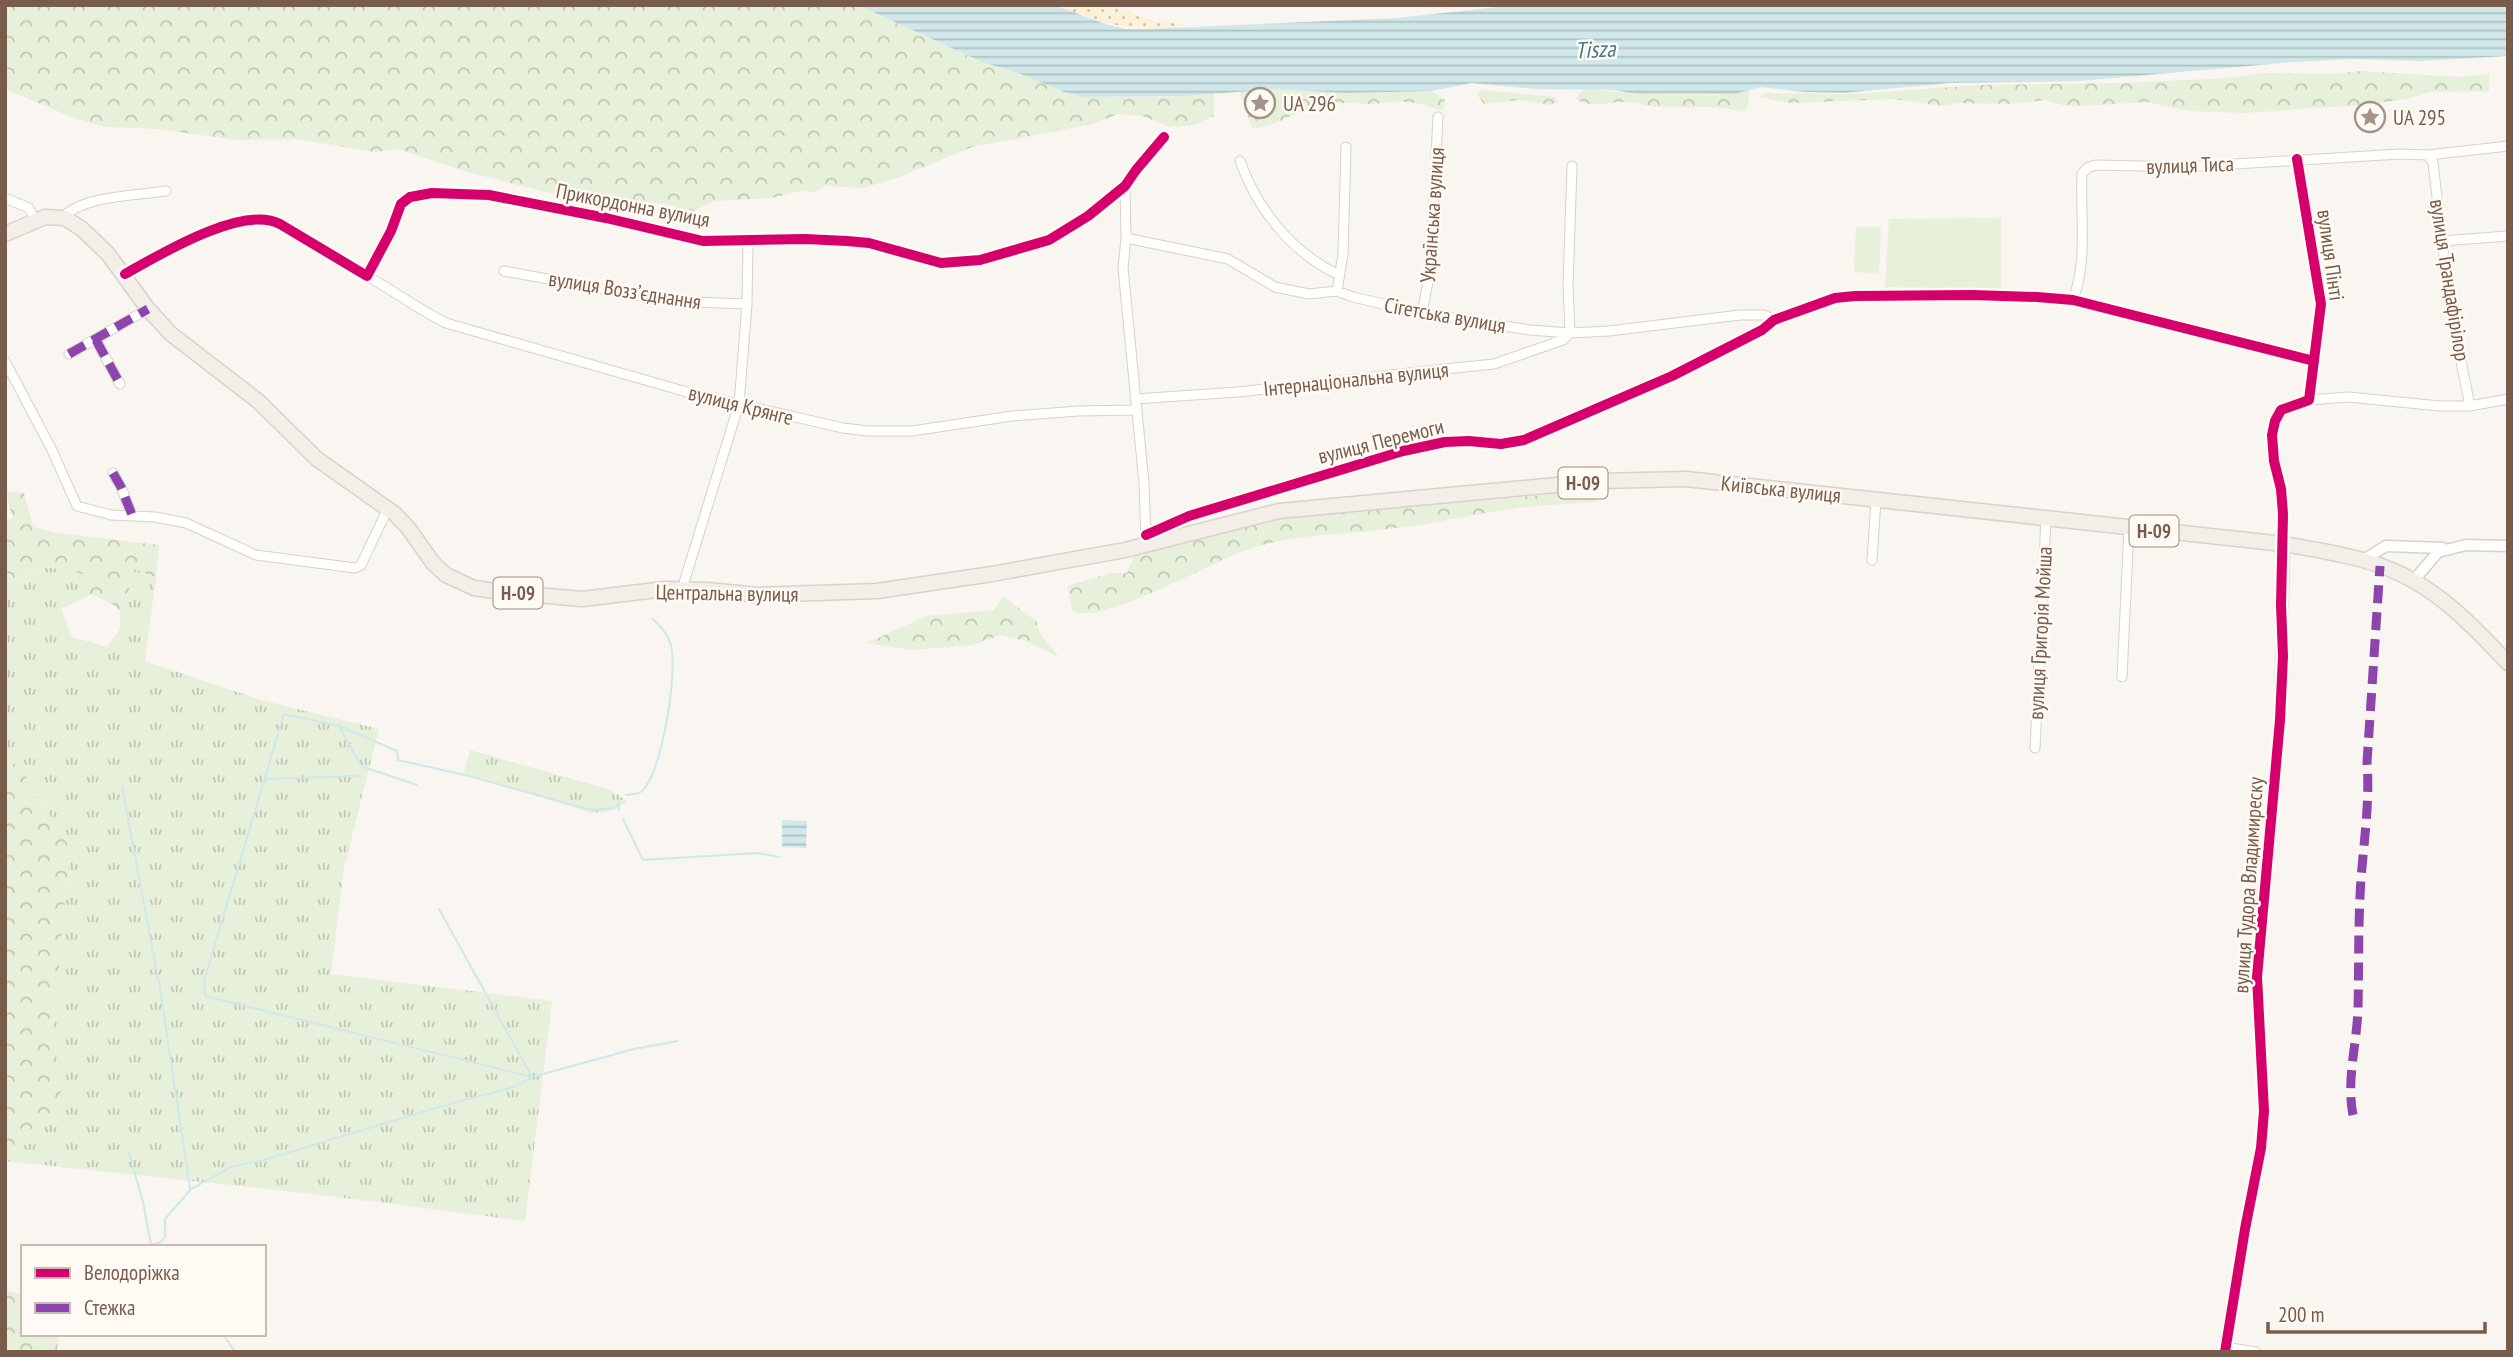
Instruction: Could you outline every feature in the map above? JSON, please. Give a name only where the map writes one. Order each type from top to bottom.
[{"type":"main road","points":[[5,234],[45,217],[62,218]]},
{"type":"main road","name":"Центральна вулиця","points":[[62,218],[82,229],[125,274],[148,309],[171,334],[258,401],[317,459],[388,508],[409,529],[433,563],[446,575],[474,587],[582,599],[682,589],[758,595],[877,591],[992,574],[1146,540]]},
{"type":"main road","name":"Київська вулиця","points":[[1146,540],[1279,511],[1598,481],[1686,479],[2284,544],[2363,560],[2413,580]]},
{"type":"main road","name":"Н-09","points":[[2413,580],[2455,610],[2508,663]]},
{"type":"street","name":"Українська вулиця","points":[[1422,313],[1430,272],[1438,117]]},
{"type":"street","name":"Прикордонна вулиця","points":[[367,276],[401,204],[419,194],[489,195],[703,240],[748,242],[805,239],[869,243],[928,260],[955,263],[1013,252],[1049,240],[1088,216],[1125,186],[1164,136]]},
{"type":"street","name":"вулиця Тиса","points":[[2073,300],[2078,286],[2082,249],[2082,174],[2087,168],[2096,165],[2185,167],[2297,159],[2428,155],[2508,146]]},
{"type":"street","points":[[1337,291],[1343,254],[1346,147]]},
{"type":"street","name":"вулиця Трандафірілор","points":[[2428,155],[2432,163],[2450,307],[2470,406]]},
{"type":"street","name":"вулиця Пінті","points":[[2297,159],[2321,304],[2309,400]]},
{"type":"street","points":[[1240,161],[1254,194],[1286,236],[1308,256],[1339,275]]},
{"type":"street","points":[[1570,333],[1567,286],[1572,166]]},
{"type":"street","points":[[1125,186],[1126,238],[1123,268],[1143,471],[1146,540]]},
{"type":"street","points":[[62,218],[70,209],[89,202],[166,191]]},
{"type":"street","points":[[5,198],[29,208],[35,220]]},
{"type":"street","points":[[125,274],[187,239],[259,218],[272,219],[367,276]]},
{"type":"street","points":[[2442,241],[2508,236]]},
{"type":"street","name":"Сігетська вулиця","points":[[1126,238],[1227,260],[1275,287],[1309,294],[1337,291],[1353,298],[1422,313],[1530,330],[1570,333],[1609,331],[1740,315],[1764,315],[1774,320]]},
{"type":"street","points":[[682,589],[739,404],[747,304],[748,242]]},
{"type":"street","name":"вулиця Воззʼєднання","points":[[504,271],[669,301],[747,304]]},
{"type":"street","name":"вулиця Крянге","points":[[367,276],[391,289],[411,306],[446,323],[687,392],[818,424],[868,431],[912,431],[1012,416],[1135,405]]},
{"type":"street","name":"вулиця Перемоги","points":[[1146,540],[1189,516],[1403,452],[1445,442],[1501,444],[1524,440],[1672,376],[1762,330],[1774,320],[1835,298],[1972,295],[2073,300],[2314,361]]},
{"type":"street","points":[[69,354],[148,309]]},
{"type":"street","name":"Інтернаціональна вулиця","points":[[1135,405],[1238,391],[1476,368],[1563,340],[1570,333]]},
{"type":"street","points":[[96,341],[120,384]]},
{"type":"street","points":[[5,361],[51,448],[77,506],[110,515],[155,517],[186,523],[256,555],[355,568],[361,565],[388,508]]},
{"type":"street","points":[[2284,544],[2281,489],[2274,461],[2272,435],[2281,410],[2309,400],[2348,397],[2440,406],[2470,406],[2508,399]]},
{"type":"street","points":[[113,473],[132,516]]},
{"type":"street","points":[[1872,560],[1875,500]]},
{"type":"street","name":"вулиця Григорія Мойша","points":[[2035,748],[2046,518]]},
{"type":"street","points":[[2122,677],[2129,528]]},
{"type":"street","name":"вулиця Тудора Владимиреску","points":[[2225,1349],[2261,1148],[2264,1111],[2257,977],[2280,720],[2284,544]]},
{"type":"street","points":[[2363,560],[2385,547],[2508,546]]},
{"type":"street","points":[[2413,580],[2430,558],[2449,548]]},
{"type":"street","points":[[2225,1349],[2256,1352]]},
{"type":"green space","points":[[5,5],[858,5],[982,62],[1021,74],[1064,92],[1083,97],[1214,94],[1214,116],[1194,125],[1169,127],[1143,116],[1118,114],[1093,124],[972,147],[897,178],[863,188],[825,186],[815,192],[801,191],[772,198],[714,201],[694,211],[656,203],[642,208],[615,206],[576,200],[460,170],[399,149],[374,152],[297,139],[238,140],[157,129],[105,127],[74,118],[5,89]]},
{"type":"green space","points":[[2361,71],[2458,77],[2489,74],[2489,91],[2430,92],[2407,99],[2361,105],[2243,113],[2188,111],[2147,102],[2079,106],[2045,100],[1943,106],[1894,99],[1790,103],[1758,97],[1766,93],[1854,94],[1979,85],[2122,83],[2230,78],[2261,73],[2332,74]]},
{"type":"green space","points":[[1750,88],[1748,106],[1742,112],[1722,108],[1661,107],[1628,102],[1593,104],[1576,99],[1586,89],[1637,94],[1718,95]]},
{"type":"green space","points":[[1276,89],[1346,93],[1431,91],[1445,100],[1445,106],[1441,111],[1401,102],[1332,104],[1316,106],[1267,126],[1252,128],[1239,91]]},
{"type":"green space","points":[[1480,90],[1555,97],[1558,101],[1551,105],[1519,100],[1484,104],[1478,96]]},
{"type":"green space","points":[[2001,218],[2001,289],[1885,287],[1889,219]]},
{"type":"green space","points":[[1856,227],[1881,227],[1879,274],[1854,272]]},
{"type":"green space","points":[[6,491],[24,493],[33,527],[58,533],[159,545],[156,577],[134,569],[120,629],[120,611],[112,604],[92,594],[76,602],[90,575],[47,567],[5,583],[5,520],[12,518]]},
{"type":"green space","points":[[1588,491],[1597,495],[1595,502],[1521,508],[1259,546],[1130,602],[1087,613],[1073,611],[1067,586],[1111,573],[1127,573],[1134,556],[1206,535],[1293,516]]},
{"type":"green space","points":[[47,567],[91,575],[76,602],[61,609],[72,637],[107,647],[120,629],[134,568],[156,577],[145,661],[261,700],[379,729],[344,868],[331,974],[552,1001],[525,1221],[305,1193],[5,1161],[5,1151],[32,1142],[62,1095],[51,1050],[70,848],[16,761],[5,774],[5,583]]},
{"type":"green space","points":[[1003,596],[1037,622],[1040,633],[1059,657],[1026,641],[1001,635],[972,645],[911,650],[867,643],[927,616],[994,610]]},
{"type":"green space","points":[[470,750],[611,790],[627,801],[609,811],[588,812],[464,773]]},
{"type":"green space","points":[[16,761],[70,848],[51,1050],[62,1095],[32,1143],[5,1151],[5,774]]},
{"type":"green space","points":[[5,1291],[21,1294],[21,1336],[59,1336],[57,1352],[5,1352]]},
{"type":"sand","points":[[1055,5],[1096,5],[1132,12],[1153,21],[1175,22],[1185,26],[1150,29],[1119,26]]},
{"type":"water","name":"Tisza","points":[[858,5],[1055,5],[1105,24],[1126,29],[1148,29],[1397,18],[1516,5],[2508,5],[2508,56],[2420,61],[2351,59],[2295,62],[2079,81],[1949,83],[1844,93],[1761,87],[1734,94],[1637,94],[1613,90],[1535,89],[1472,83],[1431,91],[1346,93],[1276,89],[1187,96],[1083,97],[982,62]]},
{"type":"water","points":[[782,820],[807,821],[806,848],[782,847]]},
{"type":"waterway","points":[[626,795],[642,791],[649,781],[656,765],[667,721],[673,658],[666,634],[653,619]]},
{"type":"waterway","points":[[339,726],[284,714],[204,981],[205,996],[532,1077],[439,909]]},
{"type":"waterway","points":[[417,785],[361,766],[339,726],[397,751],[398,760],[465,775],[591,810],[614,808],[619,804]]},
{"type":"waterway","points":[[266,779],[360,776]]},
{"type":"waterway","points":[[122,787],[160,989],[190,1188]]},
{"type":"waterway","points":[[619,800],[619,810]]},
{"type":"waterway","points":[[623,819],[643,860],[758,853],[779,857]]},
{"type":"waterway","points":[[129,1153],[143,1202],[151,1245],[161,1242],[165,1237],[165,1219],[191,1189],[231,1167],[264,1160],[514,1087],[532,1077],[634,1049],[678,1041]]},
{"type":"waterway","points":[[224,1336],[235,1352]]},
{"type":"marked path","points":[[69,354],[148,309]]},
{"type":"marked path","points":[[96,340],[120,384]]},
{"type":"marked path","points":[[113,473],[132,515]]},
{"type":"marked path","points":[[2353,1115],[2351,1075],[2358,1008],[2360,895],[2380,566]]},
{"type":"cycle path","points":[[125,274],[201,234],[245,221],[264,220],[280,224],[367,276],[391,231],[401,204],[410,197],[432,193],[489,195],[606,218],[703,241],[847,241],[869,243],[941,263],[980,260],[1049,240],[1088,216],[1125,186],[1164,137]]},
{"type":"cycle path","points":[[2225,1352],[2261,1148],[2264,1111],[2257,977],[2280,720],[2283,656],[2283,514],[2272,435],[2281,410],[2309,400],[2321,304],[2297,159]]},
{"type":"cycle path","points":[[1146,535],[1189,516],[1403,451],[1445,442],[1501,444],[1524,440],[1672,376],[1762,330],[1774,320],[1835,298],[1972,295],[2073,300],[2314,361]]},
{"type":"place","name":"UA 296","points":[[1260,103]]},
{"type":"place","name":"UA 295","points":[[2370,117]]}]
